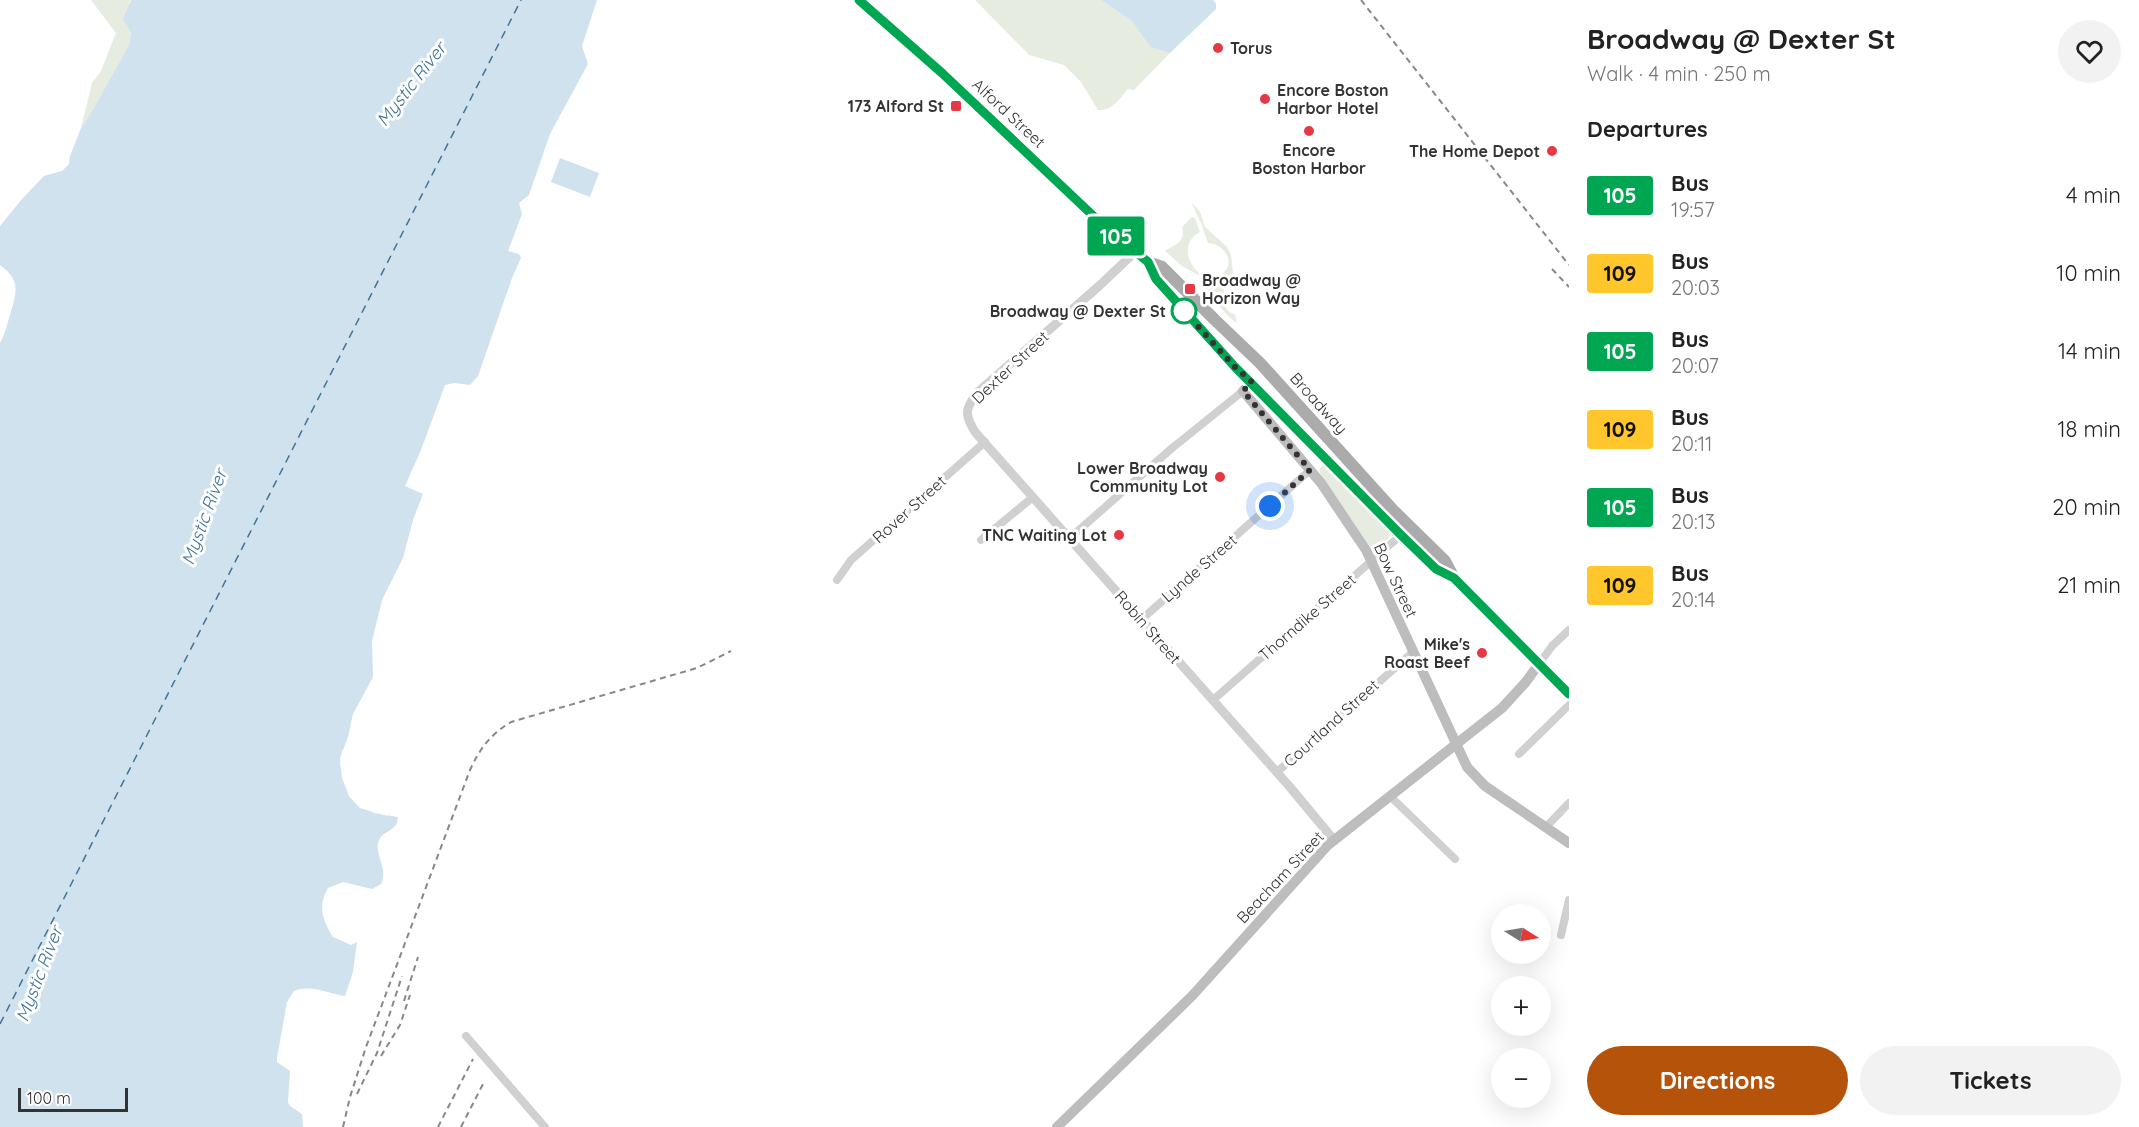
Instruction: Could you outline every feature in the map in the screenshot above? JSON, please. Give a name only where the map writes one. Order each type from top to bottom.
[{"type":"main road","name":"Alford Street","points":[[859,0],[942,73],[1104,226],[1135,252]]},
{"type":"main road","name":"Broadway","points":[[1135,252],[1148,262],[1162,267],[1260,363],[1393,510],[1444,561],[1454,578],[1569,694]]},
{"type":"main road","name":"Broadway","points":[[1148,262],[1156,279],[1235,367],[1248,386],[1436,569],[1454,578]]},
{"type":"main road","name":"Bow Street","points":[[1248,386],[1330,495],[1372,560],[1467,767],[1480,781],[1569,843]]},
{"type":"main road","name":"Beacham Street","points":[[1056,1127],[1184,1005],[1317,856],[1334,840],[1502,708],[1539,664]]},
{"type":"street","name":"Dexter Street","points":[[967,412],[970,401],[978,392],[1135,252]]},
{"type":"street","points":[[1070,538],[1171,449],[1248,386]]},
{"type":"street","name":"Robin Street","points":[[967,412],[969,422],[975,432],[1142,619],[1334,840]]},
{"type":"street","name":"Rover Street","points":[[837,580],[851,560],[985,442]]},
{"type":"street","name":"Lynde Street","points":[[1142,619],[1310,470]]},
{"type":"street","points":[[981,540],[1033,496]]},
{"type":"street","name":"Thorndike Street","points":[[1213,700],[1401,535]]},
{"type":"street","points":[[1539,664],[1552,646],[1569,630]]},
{"type":"street","name":"Courtland Street","points":[[1276,772],[1413,652]]},
{"type":"street","points":[[1519,754],[1569,705]]},
{"type":"street","points":[[1391,797],[1455,859]]},
{"type":"street","points":[[1546,827],[1569,803]]},
{"type":"street","points":[[1561,935],[1569,900]]},
{"type":"street","points":[[466,1036],[545,1127]]},
{"type":"shaded area","points":[[91,0],[131,0],[129,2],[131,32],[129,45],[81,128],[92,83],[101,71],[116,33]]},
{"type":"shaded area","points":[[975,0],[1101,0],[1132,21],[1141,32],[1170,53],[1134,90],[1128,89],[1108,109],[1098,110],[1081,82],[1064,65],[1029,55]]},
{"type":"shaded area","points":[[1191,202],[1200,212],[1205,227],[1227,247],[1231,255],[1233,273],[1227,286],[1222,274],[1228,264],[1227,254],[1214,244],[1208,243]]},
{"type":"shaded area","points":[[1192,217],[1195,218],[1200,232],[1190,241],[1188,252],[1198,275],[1182,266],[1165,251],[1181,240],[1182,227]]},
{"type":"shaded area","points":[[1203,275],[1218,275],[1224,290],[1226,307],[1235,315],[1237,323],[1208,291],[1201,280]]},
{"type":"shaded area","points":[[1325,463],[1394,533],[1377,549],[1372,549],[1321,475],[1319,470]]},
{"type":"water","name":"Mystic River","points":[[131,0],[597,0],[582,46],[588,64],[550,134],[529,195],[519,203],[522,214],[508,251],[519,254],[521,258],[478,376],[470,385],[454,383],[445,385],[405,486],[423,494],[403,558],[382,600],[372,641],[373,677],[353,714],[340,758],[342,778],[349,796],[357,805],[374,813],[398,817],[395,826],[379,840],[378,851],[383,872],[381,884],[372,889],[343,882],[328,888],[323,901],[324,919],[333,937],[351,945],[357,942],[353,972],[345,996],[307,988],[294,991],[287,1002],[277,1062],[290,1071],[288,1102],[302,1114],[303,1127],[0,1127],[0,343],[12,307],[15,288],[12,276],[0,265],[0,226],[44,176],[62,171],[69,164],[81,128],[129,45],[131,32],[123,19]]},
{"type":"water","points":[[1101,0],[1213,0],[1216,3],[1216,9],[1170,53],[1151,47],[1132,21]]},
{"type":"water","points":[[560,158],[599,173],[590,197],[551,182]]},
{"type":"pier","points":[[347,747],[343,765],[352,794],[362,805],[384,812],[388,816],[360,808],[349,796],[340,765],[342,751]]},
{"type":"ferry route","points":[[0,1024],[521,0]]},
{"type":"railway","points":[[1361,0],[1569,265]]},
{"type":"railway","points":[[1552,269],[1569,287]]},
{"type":"railway","points":[[343,1127],[366,1047],[470,770],[487,742],[511,722],[697,668],[731,651]]},
{"type":"railway","points":[[404,1001],[418,957]]},
{"type":"railway","points":[[357,1094],[377,1053],[402,976]]},
{"type":"railway","points":[[381,1056],[400,1025],[410,995]]},
{"type":"railway","points":[[438,1127],[473,1059]]},
{"type":"railway","points":[[461,1127],[484,1082]]},
{"type":"bus line","name":"105","points":[[859,0],[942,73],[1104,226],[1148,262],[1156,279],[1235,367],[1401,535],[1436,569],[1454,578],[1569,694]]},
{"type":"place","name":"Torus","points":[[1218,48]]},
{"type":"place","name":"Encore Boston Harbor Hotel","points":[[1265,99]]},
{"type":"place","name":"173 Alford St","points":[[956,106]]},
{"type":"place","name":"Encore Boston Harbor","points":[[1309,131]]},
{"type":"place","name":"The Home Depot","points":[[1552,151]]},
{"type":"place","name":"Broadway @ Horizon Way","points":[[1190,289]]},
{"type":"place","name":"Broadway @ Dexter St","points":[[1184,311]]},
{"type":"place","name":"Lower Broadway Community Lot","points":[[1220,477]]},
{"type":"place","name":"TNC Waiting Lot","points":[[1119,535]]},
{"type":"place","name":"Mike's Roast Beef","points":[[1482,653]]},
{"type":"route","points":[[1184,311],[1235,367],[1252,382],[1243,391],[1310,470],[1270,506]]}]
